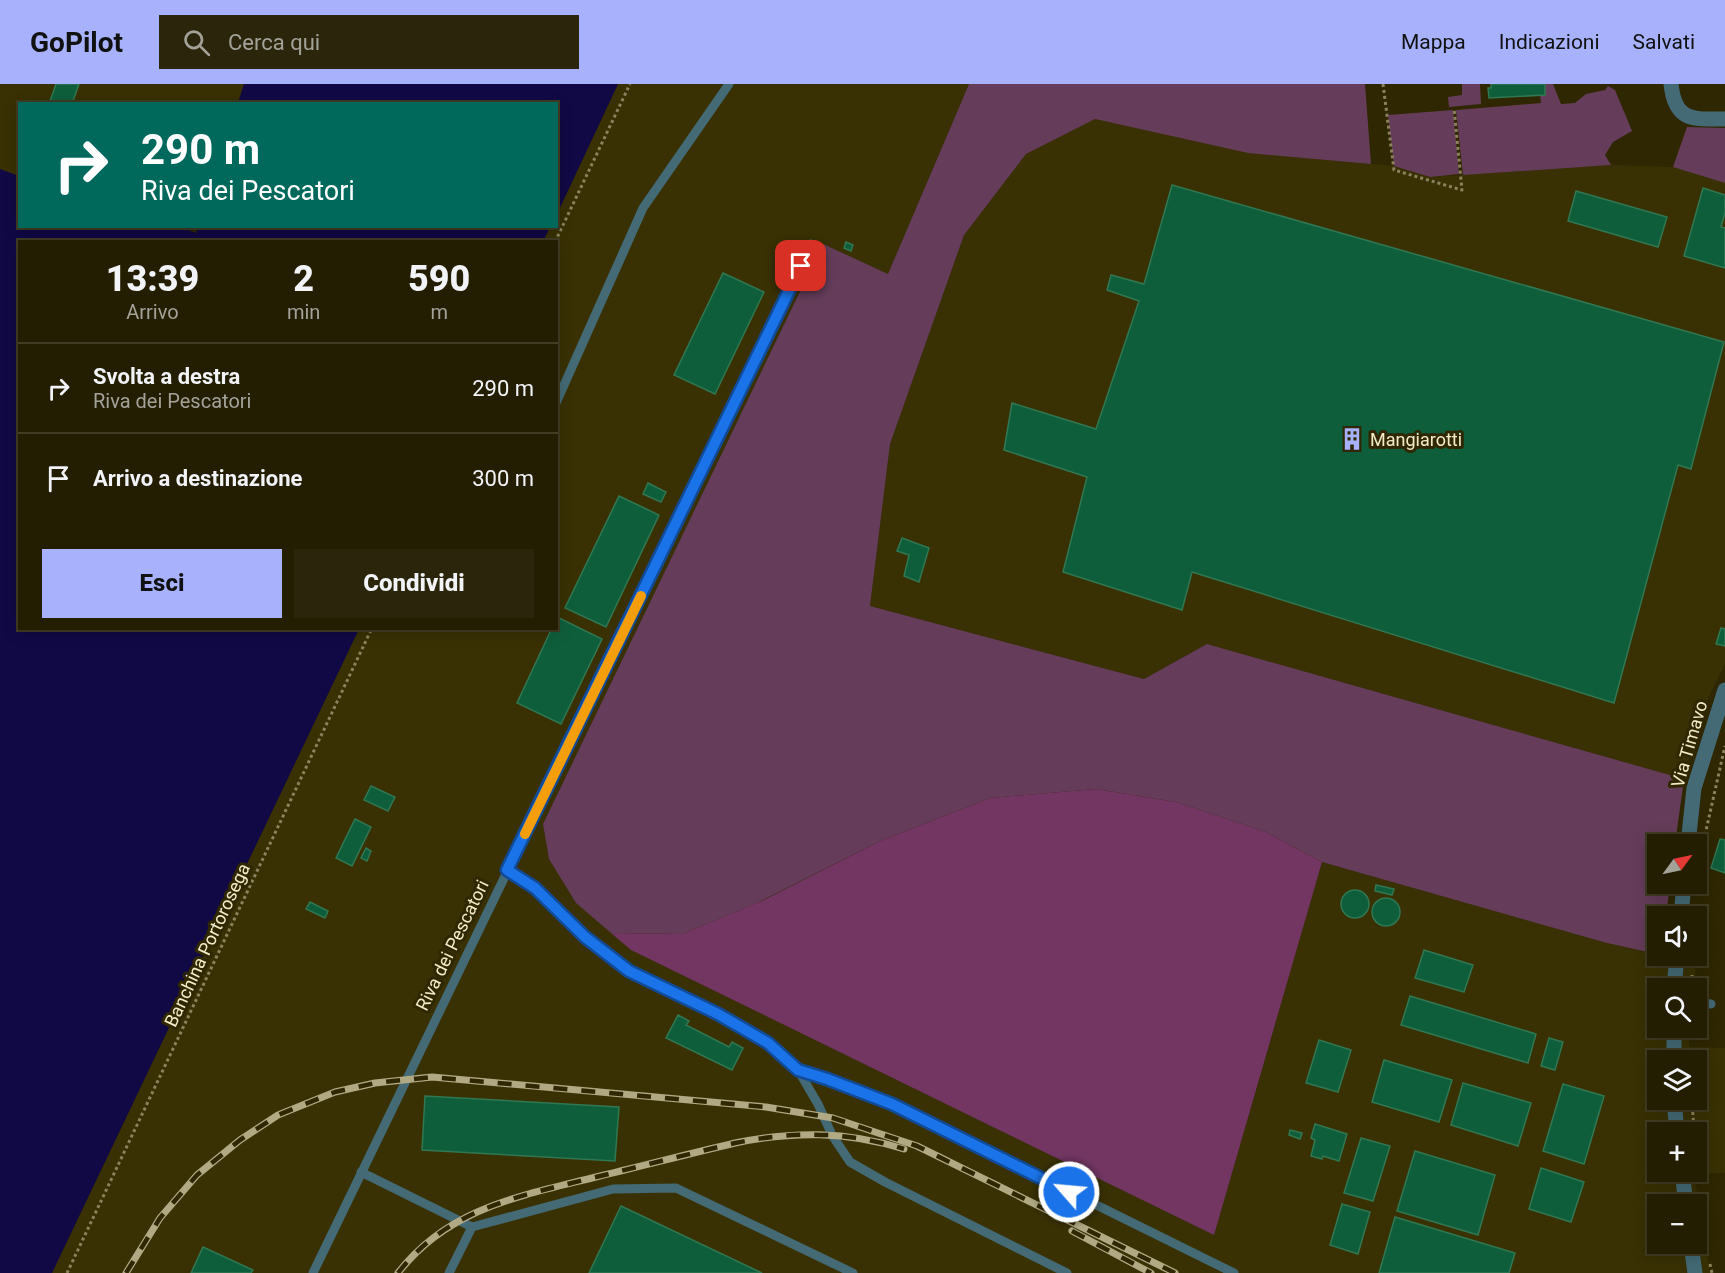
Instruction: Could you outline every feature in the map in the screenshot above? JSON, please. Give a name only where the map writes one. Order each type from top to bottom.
[{"type":"street","points":[[1671,84],[1677,109],[1684,116],[1698,119],[1725,119]]},
{"type":"street","name":"Via Timavo","points":[[1689,834],[1694,788],[1725,690]]},
{"type":"street","points":[[1692,1254],[1695,1273]]},
{"type":"lane","points":[[558,399],[643,208],[729,84]]},
{"type":"lane","name":"Riva dei Pescatori","points":[[313,1273],[811,244]]},
{"type":"lane","points":[[507,870],[535,888],[585,937],[629,971],[768,1043],[798,1070],[818,1104],[832,1135],[850,1162],[885,1182],[1067,1273]]},
{"type":"lane","points":[[1707,1003],[1711,1004]]},
{"type":"lane","points":[[798,1070],[892,1104],[1234,1273]]},
{"type":"lane","points":[[361,1172],[472,1227],[613,1189],[676,1188],[853,1273]]},
{"type":"lane","points":[[449,1273],[472,1227]]},
{"type":"path","points":[[556,240],[630,84]]},
{"type":"path","points":[[1383,84],[1394,170],[1462,190],[1455,108]]},
{"type":"path","name":"Banchina Portorosega","points":[[67,1273],[371,630]]},
{"type":"path","points":[[1705,834],[1725,746]]},
{"type":"path","points":[[1710,1262],[1712,1273]]},
{"type":"shaded area","points":[[0,84],[244,84],[238,102],[18,102],[18,176],[0,169]]},
{"type":"shaded area","points":[[244,84],[618,84],[558,212],[558,102],[238,102]]},
{"type":"shaded area","points":[[618,84],[969,84],[888,274],[823,245],[543,824],[549,859],[576,903],[631,950],[1214,1235],[1322,862],[1607,943],[1647,952],[1647,966],[1696,966],[1695,978],[1647,978],[1647,1038],[1689,1038],[1689,1047],[1725,1048],[1725,1173],[1707,1174],[1707,1122],[1647,1122],[1647,1182],[1695,1182],[1697,1194],[1647,1194],[1647,1254],[1707,1254],[1710,1273],[52,1273],[359,630],[558,630],[558,240],[544,240],[550,228],[558,228],[558,212]]},
{"type":"shaded area","points":[[969,84],[1365,84],[1371,164],[1248,153],[1095,119],[1026,154],[964,235],[890,444],[870,606],[1144,679],[1207,644],[1684,779],[1676,834],[1647,834],[1647,894],[1669,894],[1667,906],[1647,906],[1647,952],[1607,943],[1322,862],[1266,832],[1176,802],[1096,789],[990,798],[880,841],[757,903],[682,934],[611,933],[576,903],[549,859],[543,824],[823,244],[888,274]]},
{"type":"shaded area","points":[[1462,84],[1480,84],[1481,104],[1449,107],[1448,97],[1462,95]]},
{"type":"shaded area","points":[[1541,84],[1553,84],[1561,104],[1575,103],[1586,94],[1605,90],[1608,86],[1615,90],[1632,131],[1613,142],[1605,155],[1611,165],[1463,175],[1456,110],[1541,103],[1540,95],[1545,95],[1545,85]]},
{"type":"shaded area","points":[[1453,110],[1459,174],[1430,177],[1394,166],[1388,115]]},
{"type":"shaded area","points":[[1095,119],[1248,153],[1394,166],[1430,177],[1611,165],[1673,167],[1725,183],[1725,664],[1700,715],[1684,779],[1207,644],[1144,679],[870,606],[890,444],[964,235],[1026,154]]},
{"type":"shaded area","points":[[1687,127],[1725,128],[1725,183],[1673,167]]},
{"type":"shaded area","points":[[0,169],[18,176],[18,228],[182,228],[196,233],[197,228],[550,228],[544,240],[18,240],[18,630],[359,630],[52,1273],[0,1273]]},
{"type":"shaded area","points":[[1096,789],[1176,802],[1266,832],[1322,862],[1214,1235],[631,950],[611,933],[682,934],[764,900],[880,841],[990,798]]},
{"type":"building","points":[[56,84],[79,84],[73,102],[50,102]]},
{"type":"building","points":[[1491,84],[1545,84],[1545,95],[1489,98],[1488,88],[1491,88]]},
{"type":"building","name":"Mangiarotti","points":[[1172,185],[1724,342],[1691,469],[1678,465],[1614,703],[1192,572],[1182,610],[1063,572],[1087,477],[1004,450],[1012,403],[1096,429],[1139,301],[1107,290],[1111,275],[1144,284]]},
{"type":"building","points":[[1703,188],[1725,195],[1725,213],[1721,227],[1725,228],[1725,268],[1684,256]]},
{"type":"building","points":[[1576,191],[1667,217],[1658,247],[1568,221]]},
{"type":"building","points":[[846,242],[853,245],[851,251],[844,248]]},
{"type":"building","points":[[723,273],[764,292],[715,394],[674,375]]},
{"type":"building","points":[[648,483],[666,492],[661,502],[643,494]]},
{"type":"building","points":[[619,496],[659,515],[606,627],[565,608]]},
{"type":"building","points":[[902,538],[929,548],[919,582],[904,576],[909,555],[897,551]]},
{"type":"building","points":[[558,617],[602,639],[561,724],[517,703],[551,630],[558,630]]},
{"type":"building","points":[[1721,628],[1725,629],[1725,646],[1716,644]]},
{"type":"building","points":[[371,786],[395,797],[388,811],[364,800]]},
{"type":"building","points":[[355,819],[371,827],[352,866],[336,858]]},
{"type":"building","points":[[1720,839],[1725,840],[1725,873],[1711,868]]},
{"type":"building","points":[[366,848],[371,851],[367,861],[361,858]]},
{"type":"building","points":[[1376,885],[1394,889],[1392,895],[1375,891]]},
{"type":"building","points":[[1355,890],[1365,894],[1369,904],[1365,914],[1355,918],[1345,914],[1341,904],[1345,894]]},
{"type":"building","points":[[1386,898],[1396,902],[1400,912],[1396,922],[1386,926],[1376,922],[1372,912],[1376,902]]},
{"type":"building","points":[[310,902],[328,911],[325,918],[306,909]]},
{"type":"building","points":[[1424,950],[1473,965],[1464,992],[1415,978]]},
{"type":"building","points":[[1410,996],[1536,1034],[1528,1063],[1401,1025]]},
{"type":"building","points":[[678,1015],[689,1021],[686,1025],[729,1047],[732,1042],[743,1048],[732,1070],[666,1038]]},
{"type":"building","points":[[1549,1038],[1563,1042],[1555,1070],[1541,1066]]},
{"type":"building","points":[[1319,1040],[1351,1050],[1338,1092],[1306,1083]]},
{"type":"building","points":[[1384,1060],[1452,1080],[1439,1122],[1372,1102]]},
{"type":"building","points":[[1463,1083],[1531,1103],[1518,1146],[1451,1125]]},
{"type":"building","points":[[1563,1084],[1604,1096],[1584,1164],[1543,1151]]},
{"type":"building","points":[[425,1096],[619,1107],[615,1161],[422,1150]]},
{"type":"building","points":[[1315,1124],[1347,1134],[1339,1161],[1323,1156],[1322,1159],[1311,1156],[1315,1140],[1311,1138]]},
{"type":"building","points":[[1290,1130],[1302,1133],[1300,1139],[1289,1135]]},
{"type":"building","points":[[1361,1138],[1390,1146],[1373,1201],[1344,1193]]},
{"type":"building","points":[[1415,1151],[1495,1175],[1478,1235],[1397,1211]]},
{"type":"building","points":[[1541,1168],[1584,1182],[1571,1222],[1529,1209]]},
{"type":"building","points":[[1342,1204],[1370,1212],[1358,1254],[1330,1245]]},
{"type":"building","points":[[621,1206],[762,1273],[589,1273]]},
{"type":"building","points":[[1395,1217],[1515,1253],[1509,1273],[1379,1273]]},
{"type":"building","points":[[203,1247],[253,1270],[251,1273],[191,1273]]},
{"type":"railway","points":[[126,1273],[160,1218],[197,1175],[240,1140],[278,1115],[335,1092],[375,1083],[432,1077],[766,1107],[833,1118],[917,1146],[1175,1273]]},
{"type":"railway","points":[[398,1273],[439,1233],[487,1208],[540,1191],[700,1151],[757,1139],[799,1135],[840,1136],[904,1149]]},
{"type":"railway","points":[[1072,1231],[1151,1273]]},
{"type":"slow traffic","points":[[525,834],[641,596]]},
{"type":"place","name":"Mangiarotti","points":[[1352,439]]},
{"type":"route","points":[[801,266],[507,870],[535,888],[585,937],[629,971],[718,1014],[768,1043],[798,1070],[892,1104],[1069,1192]]}]
